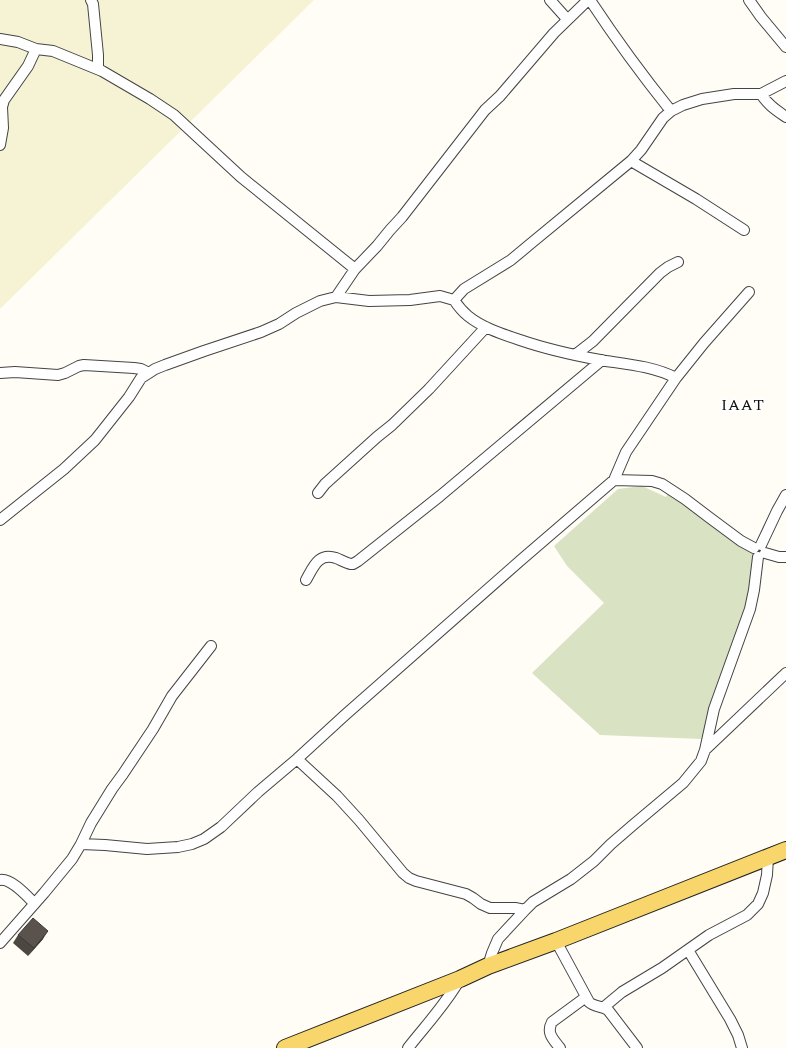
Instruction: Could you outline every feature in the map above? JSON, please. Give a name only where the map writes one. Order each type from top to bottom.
[{"type":"main road","points":[[286,1048],[460,979],[488,966],[556,941],[786,850]]},
{"type":"street","points":[[91,0],[93,4],[98,69]]},
{"type":"street","points":[[550,0],[568,19]]},
{"type":"street","points":[[336,297],[355,270],[402,217],[485,110],[568,19],[589,0],[671,111]]},
{"type":"street","points":[[749,0],[786,47]]},
{"type":"street","points":[[0,38],[18,42],[36,49],[53,51],[98,69],[150,99],[174,115],[241,177],[355,270]]},
{"type":"street","points":[[0,144],[3,128],[2,107],[4,100],[28,66],[36,49]]},
{"type":"street","points":[[454,300],[464,289],[511,260],[631,161],[641,150],[663,118],[671,111],[683,105],[702,99],[734,94],[761,94],[786,81]]},
{"type":"street","points":[[761,94],[770,106],[786,117]]},
{"type":"street","points":[[631,161],[696,199],[744,230]]},
{"type":"street","points":[[575,355],[593,341],[660,273],[678,262]]},
{"type":"street","points":[[81,844],[147,849],[178,847],[192,844],[204,839],[221,827],[345,715],[614,480],[626,452],[676,378],[704,343],[750,292]]},
{"type":"street","points":[[0,520],[64,469],[95,440],[126,402],[141,378],[165,365],[261,332],[279,324],[296,313],[320,301],[336,297],[369,301],[410,300],[440,296],[454,300],[468,316],[486,327],[506,335],[575,355],[665,372],[676,378]]},
{"type":"street","points":[[318,493],[325,484],[392,425],[430,389],[486,327]]},
{"type":"street","points":[[306,580],[316,562],[328,556],[351,564],[358,561],[440,496],[602,360]]},
{"type":"street","points":[[0,373],[15,372],[58,375],[66,373],[79,366],[84,366],[134,368],[141,369],[149,373]]},
{"type":"street","points":[[614,480],[652,481],[662,484],[685,499],[741,541],[760,551],[779,557],[786,557]]},
{"type":"street","points":[[488,966],[498,939],[524,910],[534,902],[572,879],[594,861],[622,834],[683,783],[701,761],[705,750],[714,709],[750,609],[760,551],[776,511],[786,495]]},
{"type":"street","points":[[0,943],[72,859],[91,823],[153,729],[172,696],[210,646]]},
{"type":"street","points":[[705,750],[786,673]]},
{"type":"street","points":[[297,759],[337,796],[403,873],[409,878],[466,894],[490,908],[515,908],[524,910]]},
{"type":"street","points":[[604,1007],[622,992],[662,968],[709,935],[747,915],[758,904],[763,893],[767,875],[768,857]]},
{"type":"street","points":[[0,880],[3,879],[13,884],[34,903]]},
{"type":"street","points":[[556,941],[589,1002],[591,1004],[604,1007],[608,1010],[637,1048]]},
{"type":"street","points":[[688,950],[730,1019],[742,1048]]},
{"type":"street","points":[[408,1048],[453,991],[460,979]]},
{"type":"street","points":[[560,1048],[550,1034],[549,1027],[552,1022],[586,997]]},
{"type":"shaded area","points":[[0,0],[314,0],[0,309]]},
{"type":"green space","points":[[642,486],[666,497],[669,491],[753,553],[754,588],[728,667],[701,739],[600,735],[532,673],[604,603],[567,566],[554,546],[618,489]]},
{"type":"building","points":[[33,918],[48,931],[34,948],[18,935]]},
{"type":"district","name":"IAAT","points":[[743,404]]}]
